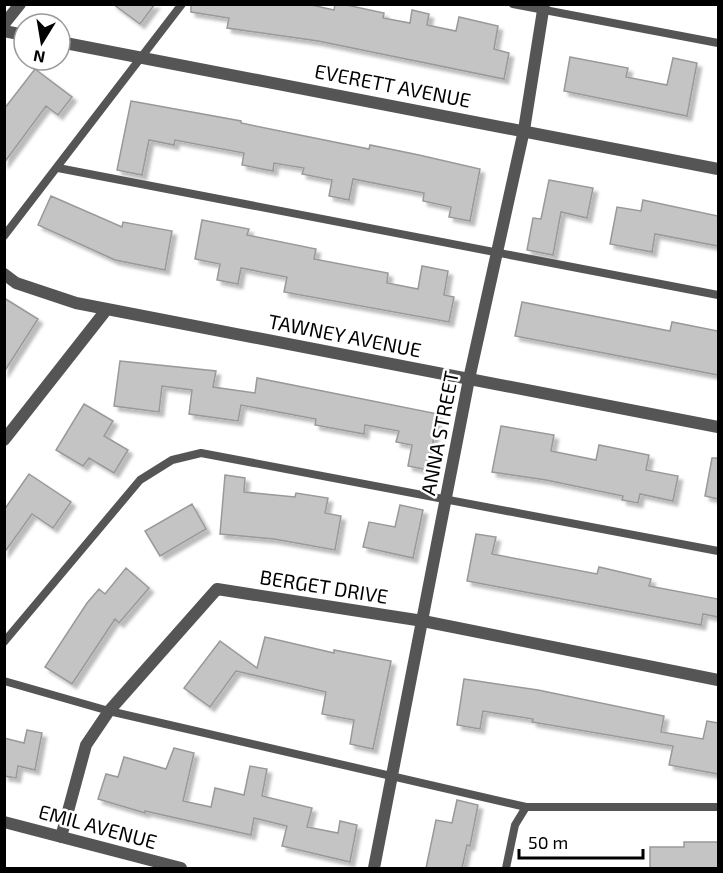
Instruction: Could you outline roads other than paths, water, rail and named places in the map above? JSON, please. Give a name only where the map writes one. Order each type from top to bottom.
[{"type":"street","points":[[4,24],[20,4]]},
{"type":"street","name":"ANNA STREET","points":[[374,868],[469,379],[524,130],[544,8]]},
{"type":"street","name":"EVERETT AVENUE","points":[[72,44],[718,169]]},
{"type":"street","name":"TAWNEY AVENUE","points":[[4,274],[16,283],[76,303],[718,427]]},
{"type":"street","points":[[4,440],[107,309]]},
{"type":"street","name":"BERGET DRIVE","points":[[61,837],[86,745],[108,711],[217,589],[423,621],[718,680]]},
{"type":"street","name":"EMIL AVENUE","points":[[4,822],[182,868]]},
{"type":"lane","points":[[4,236],[182,4]]},
{"type":"lane","points":[[513,4],[544,8],[718,43]]},
{"type":"lane","points":[[58,168],[718,296]]},
{"type":"lane","points":[[4,642],[140,480],[172,459],[201,453],[718,551]]},
{"type":"lane","points":[[4,681],[108,711],[526,807],[718,807]]},
{"type":"lane","points":[[506,868],[515,825],[526,807]]}]
